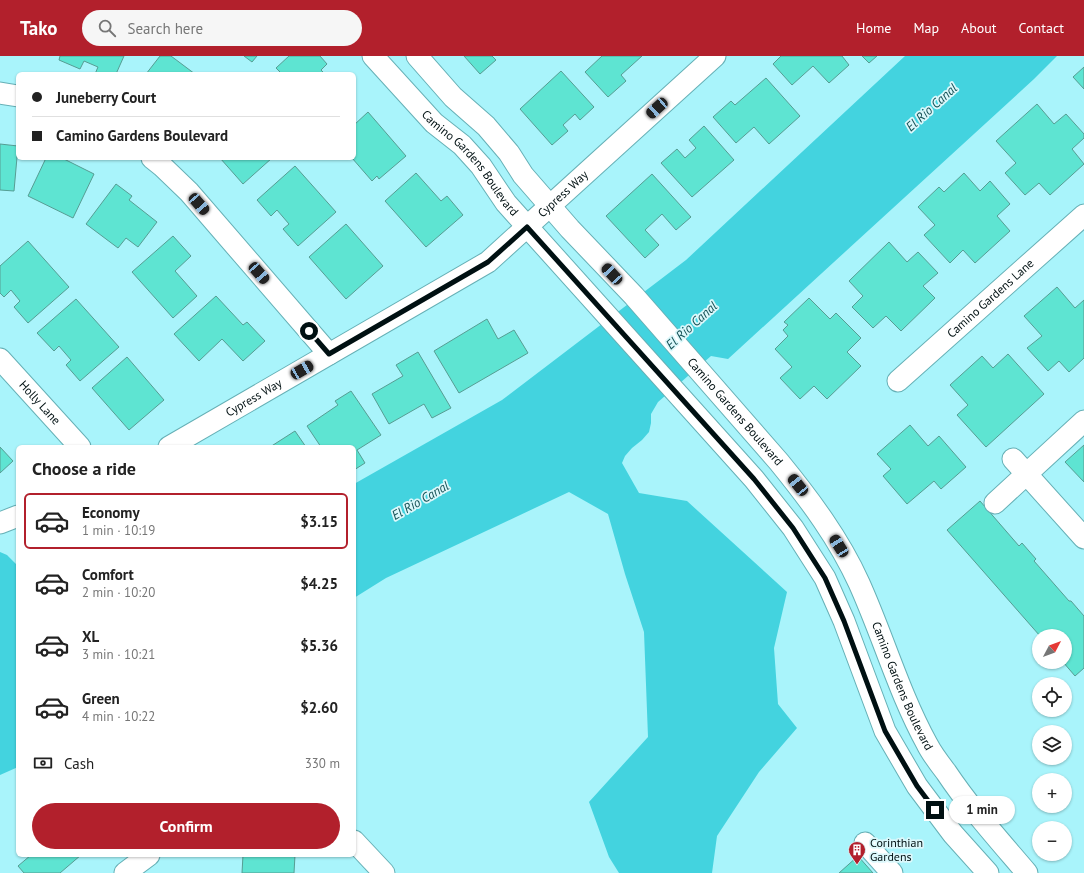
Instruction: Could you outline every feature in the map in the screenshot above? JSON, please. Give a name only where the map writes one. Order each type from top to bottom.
[{"type":"street","name":"Camino Gardens Boulevard","points":[[373,56],[434,123],[462,145],[481,166],[506,203],[754,479],[793,528],[825,578],[844,621],[885,731],[917,786],[953,834],[988,872]]},
{"type":"street","name":"Camino Gardens Boulevard","points":[[417,56],[452,96],[486,126],[509,153],[523,175],[634,296],[798,485],[825,523],[858,582],[908,707],[928,746],[961,794],[1027,873]]},
{"type":"street","name":"Cypress Way","points":[[172,445],[488,262],[715,56]]},
{"type":"street","points":[[0,93],[16,96]]},
{"type":"street","points":[[154,160],[189,192],[329,354]]},
{"type":"street","name":"Camino Gardens Lane","points":[[898,381],[1084,215]]},
{"type":"street","name":"Holly Lane","points":[[0,359],[78,445]]},
{"type":"street","points":[[995,503],[1020,466],[1084,421]]},
{"type":"street","points":[[1020,466],[1084,538]]},
{"type":"street","points":[[774,503],[798,485]]},
{"type":"street","points":[[0,522],[16,517]]},
{"type":"street","points":[[356,843],[384,873]]},
{"type":"street","points":[[865,843],[892,873]]},
{"type":"street","points":[[988,872],[1010,853]]},
{"type":"street","points":[[125,873],[147,857]]},
{"type":"water","name":"El Rio Canal","points":[[905,56],[1057,56],[1034,79],[728,359],[711,356],[658,402],[651,414],[649,432],[625,456],[622,463],[639,493],[687,501],[787,592],[774,648],[778,704],[797,728],[759,772],[717,836],[712,873],[619,873],[609,857],[589,802],[648,737],[644,632],[625,574],[608,514],[569,492],[386,578],[356,597],[356,483],[502,400],[686,260]]},
{"type":"water","points":[[0,552],[7,555],[16,564],[16,768],[0,775]]},
{"type":"building","points":[[60,56],[124,56],[117,72],[96,72],[98,67],[84,61],[80,69],[59,60]]},
{"type":"building","points":[[160,56],[171,56],[192,72],[148,72]]},
{"type":"building","points":[[244,56],[257,56],[252,62]]},
{"type":"building","points":[[289,56],[320,56],[327,64],[321,70],[323,72],[280,72],[276,68]]},
{"type":"building","points":[[464,56],[492,56],[496,60],[480,74]]},
{"type":"building","points":[[602,56],[642,56],[621,75],[626,81],[608,97],[585,72]]},
{"type":"building","points":[[781,56],[842,56],[849,65],[829,83],[813,66],[792,85],[773,64]]},
{"type":"building","points":[[862,56],[877,56],[869,63]]},
{"type":"building","points":[[1084,67],[1084,89],[1073,77]]},
{"type":"building","points":[[561,71],[594,107],[580,120],[575,114],[563,125],[568,131],[552,145],[520,109]]},
{"type":"building","points":[[766,78],[800,116],[769,144],[754,127],[736,143],[713,117],[731,101],[735,105]]},
{"type":"building","points":[[1037,104],[1054,124],[1066,114],[1084,134],[1084,138],[1072,149],[1084,164],[1050,195],[1039,183],[1025,195],[1005,173],[1016,163],[996,141]]},
{"type":"building","points":[[368,112],[406,156],[379,179],[377,176],[372,181],[354,160],[356,160],[356,123]]},
{"type":"building","points":[[704,126],[734,160],[692,197],[661,163],[677,149],[685,158],[696,148],[689,140]]},
{"type":"building","points":[[0,144],[16,146],[17,160],[14,191],[0,190]]},
{"type":"building","points":[[45,160],[66,160],[94,174],[73,218],[28,196]]},
{"type":"building","points":[[222,160],[270,160],[243,184]]},
{"type":"building","points":[[295,166],[336,212],[298,246],[283,229],[289,224],[277,210],[271,216],[257,200]]},
{"type":"building","points":[[416,173],[441,201],[447,196],[463,215],[426,247],[385,201]]},
{"type":"building","points":[[964,173],[980,191],[990,181],[1010,204],[997,216],[1010,231],[975,263],[963,250],[950,263],[924,235],[935,225],[918,207],[939,187],[944,192]]},
{"type":"building","points":[[652,174],[691,217],[676,230],[662,214],[645,230],[659,245],[645,258],[606,216]]},
{"type":"building","points":[[116,184],[132,196],[129,200],[157,222],[138,247],[126,238],[118,248],[86,224]]},
{"type":"building","points":[[346,224],[383,266],[346,299],[309,257]]},
{"type":"building","points":[[173,236],[191,256],[175,271],[197,296],[173,318],[132,272]]},
{"type":"building","points":[[28,241],[69,287],[28,323],[14,307],[20,301],[11,290],[4,297],[0,293],[0,266]]},
{"type":"building","points":[[889,242],[907,262],[918,252],[938,273],[923,286],[935,298],[901,331],[886,316],[873,328],[852,307],[863,296],[849,281]]},
{"type":"building","points":[[1057,287],[1075,308],[1084,300],[1084,358],[1069,372],[1059,361],[1048,371],[1027,348],[1042,336],[1024,316]]},
{"type":"building","points":[[216,296],[243,325],[247,322],[265,341],[243,361],[222,339],[199,361],[174,334]]},
{"type":"building","points":[[809,298],[830,319],[836,313],[861,338],[847,352],[861,366],[827,399],[814,386],[800,399],[780,378],[792,367],[775,349],[788,336],[783,330],[788,325],[784,322]]},
{"type":"building","points":[[76,299],[119,347],[80,381],[66,365],[71,360],[59,346],[54,351],[37,333]]},
{"type":"building","points":[[487,319],[498,339],[514,330],[528,353],[459,393],[434,351]]},
{"type":"building","points":[[418,352],[451,408],[432,418],[424,404],[389,424],[372,394],[403,376],[396,365]]},
{"type":"building","points":[[1008,354],[1044,394],[986,447],[957,415],[968,405],[950,385],[982,356],[993,368]]},
{"type":"building","points":[[127,357],[164,400],[129,430],[92,388]]},
{"type":"building","points":[[351,391],[381,435],[357,450],[365,463],[356,469],[356,445],[320,445],[307,426],[338,405],[335,401]]},
{"type":"building","points":[[910,425],[928,446],[939,436],[966,467],[941,489],[934,481],[907,504],[883,476],[891,469],[877,454]]},
{"type":"building","points":[[295,431],[305,445],[273,445]]},
{"type":"building","points":[[1084,445],[1084,482],[1065,462]]},
{"type":"building","points":[[0,447],[13,461],[0,473]]},
{"type":"building","points":[[980,501],[1019,546],[1022,543],[1036,559],[1034,561],[1084,616],[1084,668],[1075,676],[1069,669],[1072,669],[1072,629],[1034,629],[947,530]]},
{"type":"building","name":"Corinthian Gardens","points":[[858,856],[873,873],[839,873]]},
{"type":"building","points":[[29,857],[79,857],[60,873],[24,873],[18,866]]},
{"type":"building","points":[[243,857],[295,857],[294,873],[242,873]]},
{"type":"place","name":"Corinthian Gardens","points":[[857,865]]},
{"type":"route","points":[[309,331],[329,354],[488,262],[527,227],[754,479],[793,528],[825,578],[844,621],[885,731],[917,786],[935,810]]}]
